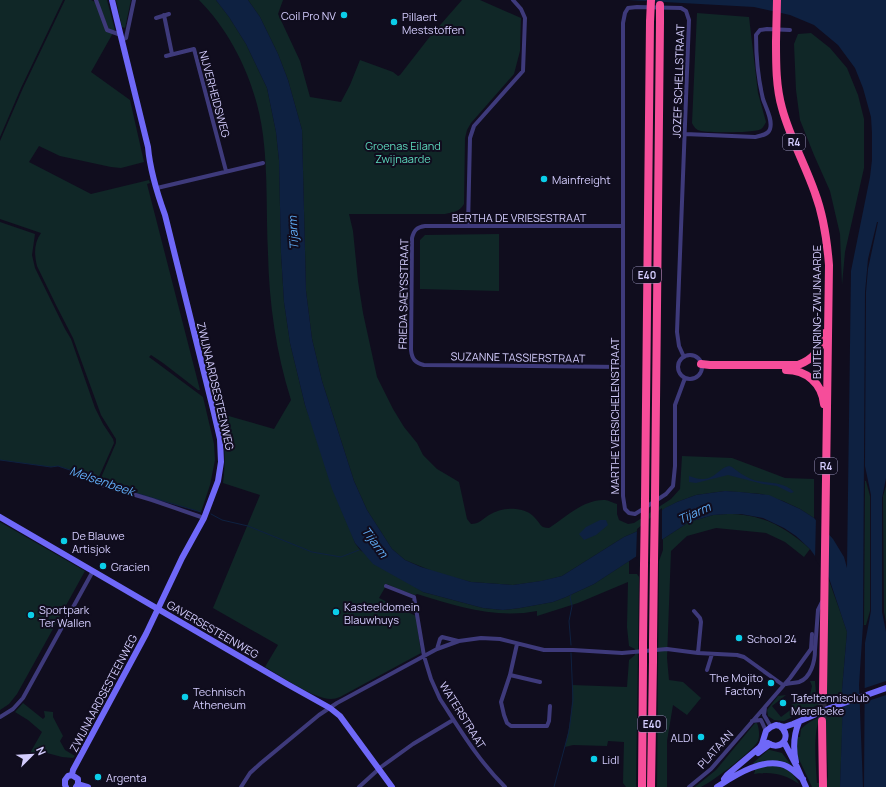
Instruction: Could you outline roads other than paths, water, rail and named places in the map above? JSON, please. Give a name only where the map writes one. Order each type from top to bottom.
[{"type":"highway","points":[[647,0],[649,22]]},
{"type":"highway","name":"E40","points":[[642,787],[650,0]]},
{"type":"highway","name":"E40","points":[[651,787],[661,0]]},
{"type":"highway","name":"BUITENRING-ZWIJNAARDE","points":[[777,0],[776,42],[778,88],[788,129],[815,191],[824,224],[828,265],[827,414],[823,600]]},
{"type":"highway","points":[[701,367],[710,365],[793,366],[803,363],[814,356],[820,349],[825,333],[825,319],[828,314]]},
{"type":"highway","points":[[701,367],[709,369],[787,370],[800,372],[809,376],[817,385],[827,414]]},
{"type":"highway","name":"R4","points":[[823,600],[823,694]]},
{"type":"highway","points":[[822,722],[823,787]]},
{"type":"main road","name":"ZWIJNAARDSESTEENWEG","points":[[64,786],[66,778],[72,775],[73,770],[204,518],[220,474],[222,462],[220,445],[165,215],[156,188],[112,0]]},
{"type":"main road","name":"GAVERSESTEENWEG","points":[[0,517],[330,708],[340,716],[392,787]]},
{"type":"main road","points":[[724,779],[760,747],[767,731],[776,725],[784,727],[799,722],[834,706],[886,688]]},
{"type":"main road","points":[[799,722],[786,734],[784,742],[806,787]]},
{"type":"main road","points":[[798,770],[795,751],[796,732],[799,722]]},
{"type":"main road","points":[[780,726],[786,734]]},
{"type":"main road","points":[[767,731],[767,741],[783,750],[798,770]]},
{"type":"main road","points":[[778,746],[784,742]]},
{"type":"main road","points":[[712,787],[737,772],[762,749],[770,744]]},
{"type":"main road","points":[[717,787],[734,776],[759,765],[784,765],[803,779]]},
{"type":"main road","points":[[72,775],[77,778],[77,786],[88,787]]},
{"type":"street","points":[[96,0],[106,28],[109,32],[126,38],[134,0]]},
{"type":"street","points":[[468,226],[471,132],[474,126],[523,70],[525,18],[521,9],[513,0]]},
{"type":"street","name":"JOZEF SCHELLSTRAAT","points":[[623,226],[623,24],[625,13],[628,8],[637,7],[681,8],[686,11],[689,20],[677,332],[679,346],[684,357],[678,368],[679,372],[685,378]]},
{"type":"street","points":[[156,18],[169,14]]},
{"type":"street","points":[[164,15],[172,54]]},
{"type":"street","points":[[685,134],[755,137],[762,136],[768,132],[771,128],[771,122],[759,79],[756,56],[756,35],[760,30],[767,28],[790,30]]},
{"type":"street","name":"NIJVERHEIDSWEG","points":[[166,56],[194,49],[226,171]]},
{"type":"street","points":[[156,188],[263,163]]},
{"type":"street","name":"BERTHA DE VRIESESTRAAT","points":[[416,229],[425,226],[623,226]]},
{"type":"street","name":"MARTHE VERSICHELENSTRAAT","points":[[623,226],[623,496],[625,509],[629,513],[635,514],[642,510],[666,494],[673,486],[675,466],[675,405],[685,378]]},
{"type":"street","name":"FRIEDA SAEYSSTRAAT","points":[[414,360],[411,350],[412,238],[416,229]]},
{"type":"street","points":[[684,357],[696,357],[701,367],[700,374],[693,379],[685,378]]},
{"type":"street","name":"SUZANNE TASSIERSTRAAT","points":[[414,360],[418,364],[424,365],[623,367]]},
{"type":"street","points":[[102,486],[152,500],[204,518]]},
{"type":"street","points":[[0,717],[13,709],[23,698],[93,571]]},
{"type":"street","name":"WATERSTRAAT","points":[[386,586],[414,597],[424,656],[435,690],[475,753],[505,787]]},
{"type":"street","points":[[241,787],[250,773],[301,730],[330,708],[437,649],[459,641],[481,638],[500,638],[544,650],[622,653],[667,649],[698,653],[737,655],[744,657],[784,684],[799,682],[805,679],[812,667],[818,610],[823,600]]},
{"type":"street","points":[[694,611],[700,618],[701,622],[698,653]]},
{"type":"street","points":[[812,634],[813,649]]},
{"type":"street","points":[[437,649],[442,637],[459,641]]},
{"type":"street","points":[[518,644],[510,676],[501,702],[504,715],[509,725],[547,726],[549,721],[550,706]]},
{"type":"street","name":"PLATAAN","points":[[689,787],[711,769],[813,649]]},
{"type":"street","points":[[707,670],[712,654]]},
{"type":"street","points":[[510,676],[540,682]]},
{"type":"street","points":[[766,705],[764,714],[767,731]]},
{"type":"street","points":[[762,710],[760,714],[767,731]]},
{"type":"street","points":[[359,787],[414,744],[453,720]]},
{"type":"street","points":[[752,721],[759,720],[762,722]]},
{"type":"water","name":"Tijarm","points":[[216,0],[248,0],[260,17],[278,54],[288,80],[302,130],[306,291],[312,339],[322,381],[354,481],[367,510],[392,549],[405,560],[421,567],[471,582],[513,585],[562,576],[624,537],[638,531],[665,508],[696,495],[725,491],[769,495],[800,509],[814,518],[833,539],[844,557],[847,568],[851,271],[872,160],[871,117],[863,88],[855,68],[838,45],[814,25],[790,15],[754,7],[628,0],[886,0],[886,478],[882,498],[882,612],[886,632],[886,787],[864,787],[865,643],[871,611],[871,495],[865,466],[866,292],[868,269],[878,222],[868,259],[865,292],[863,625],[859,685],[863,787],[840,787],[842,690],[847,632],[825,570],[810,549],[796,536],[784,528],[763,518],[741,514],[713,515],[689,522],[594,584],[553,602],[503,610],[483,608],[423,592],[373,564],[355,543],[332,489],[305,405],[290,343],[284,302],[281,253],[279,160],[276,132],[267,88],[246,44]]},
{"type":"water","points":[[729,466],[751,479],[779,484],[794,492],[791,493],[777,486],[728,475],[696,483],[689,482],[689,476],[698,479],[710,478],[725,467]]},
{"type":"water","points":[[600,520],[606,520],[608,525],[596,535],[584,540],[579,534],[586,527]]},
{"type":"waterway","name":"Melsenbeek","points":[[0,460],[51,467],[58,466],[107,484]]},
{"type":"waterway","name":"Melsenbeek","points":[[136,493],[201,512]]},
{"type":"waterway","name":"Melsenbeek","points":[[211,514],[222,520],[248,526],[312,552],[341,557],[359,550]]},
{"type":"waterway","points":[[571,595],[572,606],[569,621],[571,645]]},
{"type":"waterway","points":[[554,787],[569,731],[573,700],[571,653]]},
{"type":"tunnel","points":[[822,721],[823,694]]},
{"type":"place","name":"Coil Pro NV","points":[[344,15]]},
{"type":"place","name":"Pillaert Meststoffen","points":[[394,22]]},
{"type":"place","name":"Mainfreight","points":[[544,179]]},
{"type":"place","name":"De Blauwe Artisjok","points":[[64,541]]},
{"type":"place","name":"Gracien","points":[[103,566]]},
{"type":"place","name":"Kasteeldomein Blauwhuys","points":[[336,612]]},
{"type":"place","name":"Sportpark Ter Wallen","points":[[31,615]]},
{"type":"place","name":"School 24","points":[[739,638]]},
{"type":"place","name":"The Mojito Factory","points":[[771,683]]},
{"type":"place","name":"Technisch Atheneum","points":[[185,697]]},
{"type":"place","name":"Tafeltennisclub Merelbeke","points":[[783,703]]},
{"type":"place","name":"ALDI","points":[[701,737]]},
{"type":"place","name":"Lidl","points":[[594,759]]},
{"type":"place","name":"Argenta","points":[[98,777]]},
{"type":"park label","name":"Groenas Eiland Zwijnaarde","points":[[403,151]]}]
